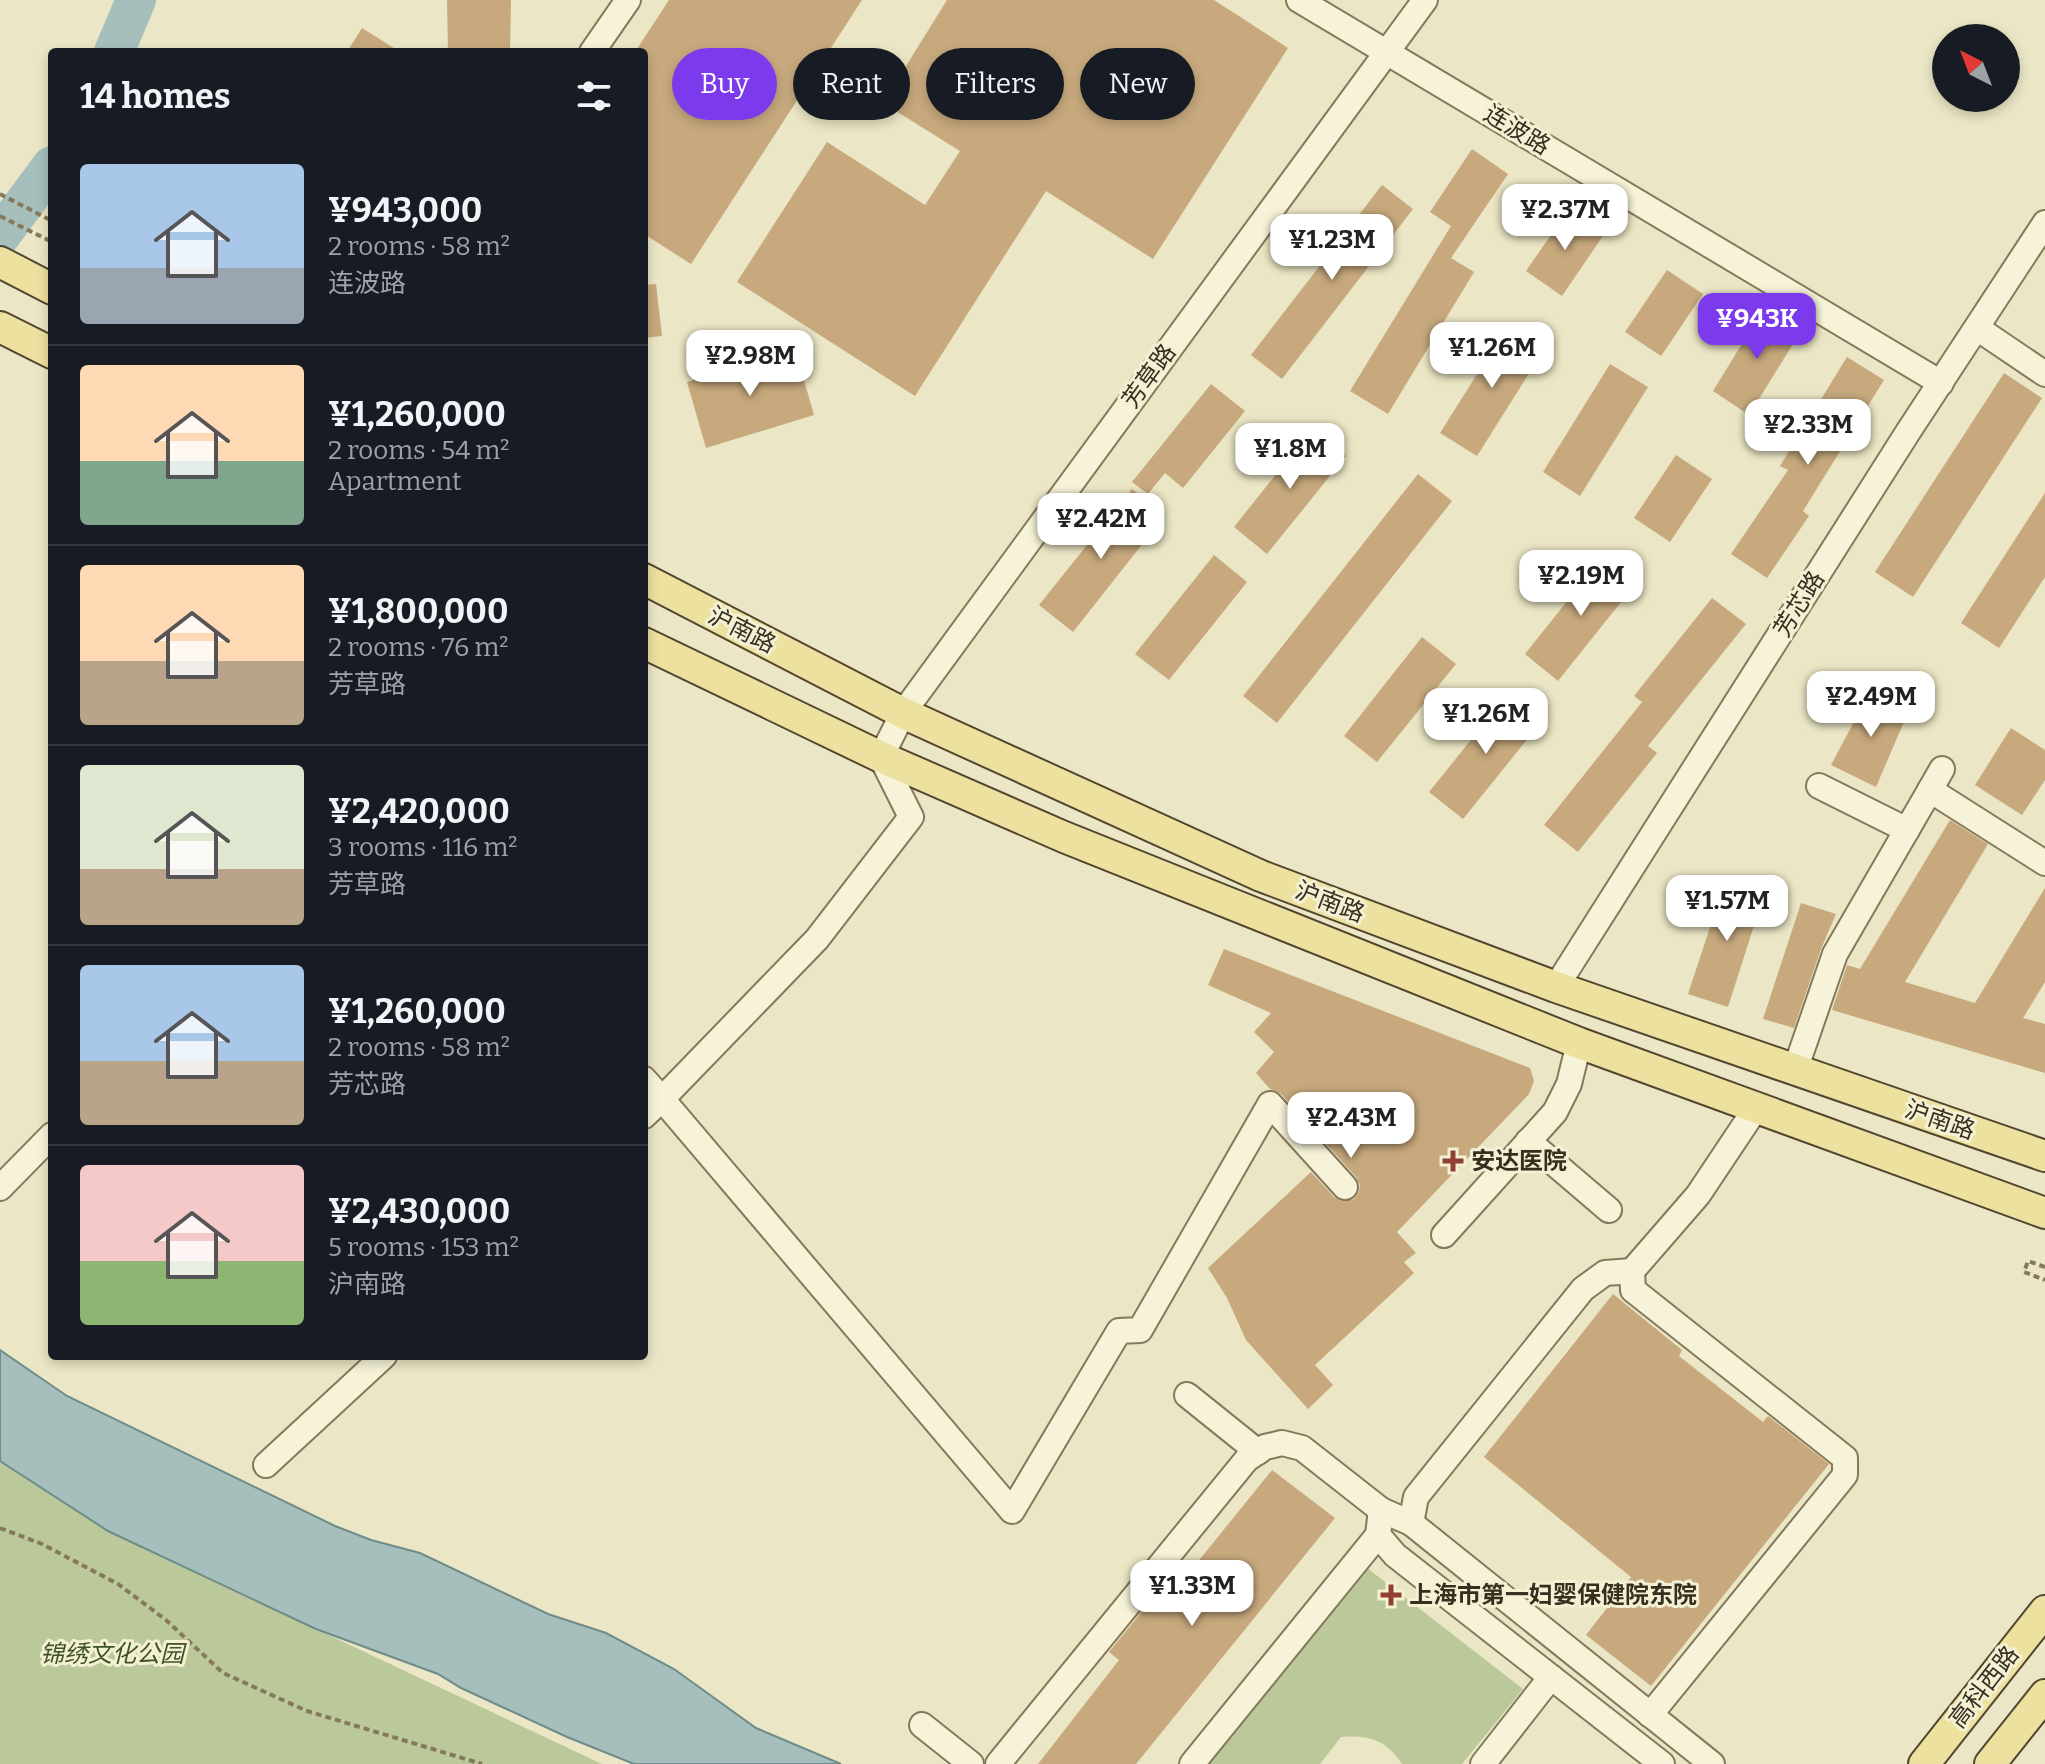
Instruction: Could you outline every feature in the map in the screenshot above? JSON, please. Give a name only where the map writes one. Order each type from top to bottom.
[{"type":"main road","points":[[8,266],[48,287]]},
{"type":"main road","points":[[0,327],[48,351]]},
{"type":"main road","name":"沪南路","points":[[648,581],[903,713],[1261,876],[1556,987],[2045,1156]]},
{"type":"main road","name":"沪南路","points":[[648,645],[881,757],[1064,837],[1579,1043],[2045,1213]]},
{"type":"main road","name":"高科西路","points":[[1924,1764],[2045,1611]]},
{"type":"main road","points":[[1990,1764],[2045,1695]]},
{"type":"street","points":[[595,48],[628,0]]},
{"type":"street","name":"连波路","points":[[1299,0],[1941,383]]},
{"type":"street","name":"芳草路","points":[[881,757],[903,713],[1425,0]]},
{"type":"street","name":"芳芯路","points":[[1556,987],[2045,223]]},
{"type":"street","points":[[1977,328],[2045,374]]},
{"type":"street","points":[[648,1112],[817,939],[911,817],[881,757]]},
{"type":"street","points":[[1795,1070],[1835,954],[1942,769]]},
{"type":"street","points":[[1819,786],[1907,830]]},
{"type":"street","points":[[1930,790],[2045,863]]},
{"type":"street","points":[[1444,1235],[1555,1112],[1569,1084],[1579,1043]]},
{"type":"street","points":[[648,1083],[1012,1511],[1119,1331],[1140,1330],[1270,1104],[1345,1187]]},
{"type":"street","points":[[1650,1715],[1845,1475],[1845,1458],[1633,1290],[1632,1271],[1698,1195],[1756,1108]]},
{"type":"street","points":[[0,1188],[48,1139]]},
{"type":"street","points":[[1528,1141],[1609,1210]]},
{"type":"street","points":[[1411,1523],[1416,1497],[1583,1289],[1605,1273],[1632,1271]]},
{"type":"street","points":[[266,1465],[380,1360]]},
{"type":"street","points":[[1187,1395],[1258,1452]]},
{"type":"street","points":[[998,1764],[1247,1459],[1282,1443],[1302,1448],[1380,1522],[1395,1555],[1662,1764]]},
{"type":"street","points":[[1380,1522],[1411,1523],[1712,1764]]},
{"type":"street","points":[[1192,1764],[1380,1522]]},
{"type":"street","points":[[1483,1764],[1551,1677]]},
{"type":"street","points":[[922,1725],[971,1764]]},
{"type":"path","points":[[0,194],[48,218]]},
{"type":"path","points":[[0,216],[48,240]]},
{"type":"path","points":[[2045,1267],[2028,1261],[2024,1272],[2045,1280]]},
{"type":"path","points":[[0,1528],[42,1544],[118,1584],[166,1620],[223,1673],[307,1711],[482,1764]]},
{"type":"green space","name":"锦绣文化公园","points":[[0,1462],[108,1531],[602,1764],[0,1764]]},
{"type":"green space","points":[[1362,1564],[1523,1689],[1462,1764],[1402,1764],[1383,1744],[1368,1738],[1341,1737],[1320,1764],[1202,1764]]},
{"type":"water","points":[[0,1350],[67,1396],[335,1526],[371,1540],[420,1553],[548,1614],[606,1633],[674,1669],[756,1728],[841,1764],[634,1764],[567,1737],[461,1688],[438,1674],[316,1629],[108,1531],[0,1461]]},
{"type":"building","points":[[447,0],[511,0],[510,48],[448,48]]},
{"type":"building","points":[[669,0],[862,0],[831,48],[793,48],[793,107],[691,264],[648,237],[648,48],[638,48]]},
{"type":"building","points":[[947,0],[1214,0],[1288,48],[1153,259],[1046,191],[915,396],[737,282],[827,142],[925,205],[960,151],[910,120],[910,60]]},
{"type":"building","points":[[362,28],[394,48],[350,48]]},
{"type":"building","points":[[1472,149],[1508,174],[1451,258],[1474,272],[1388,414],[1350,391],[1451,226],[1430,212]]},
{"type":"building","points":[[1382,185],[1413,209],[1282,379],[1251,355]]},
{"type":"building","points":[[1569,209],[1605,233],[1562,296],[1526,271]]},
{"type":"building","points":[[1667,270],[1703,294],[1661,356],[1625,332]]},
{"type":"building","points":[[656,284],[662,336],[648,338],[648,285]]},
{"type":"building","points":[[1764,308],[1801,331],[1749,415],[1713,391]]},
{"type":"building","points":[[1508,325],[1545,348],[1477,456],[1440,433]]},
{"type":"building","points":[[795,349],[814,415],[706,448],[687,382]]},
{"type":"building","points":[[1847,357],[1884,380],[1803,511],[1809,516],[1767,578],[1731,554],[1788,470],[1780,466]]},
{"type":"building","points":[[1610,364],[1648,387],[1580,496],[1543,472]]},
{"type":"building","points":[[2004,373],[2042,398],[1913,597],[1875,572]]},
{"type":"building","points":[[1211,384],[1245,411],[1183,488],[1165,473],[1148,494],[1132,482]]},
{"type":"building","points":[[1312,429],[1346,456],[1267,554],[1234,527]]},
{"type":"building","points":[[1676,455],[1712,479],[1670,542],[1634,518]]},
{"type":"building","points":[[1418,474],[1452,501],[1277,723],[1243,696]]},
{"type":"building","points":[[1132,489],[1163,514],[1073,632],[1039,605]]},
{"type":"building","points":[[2045,493],[2045,577],[1999,648],[1961,623]]},
{"type":"building","points":[[1214,555],[1247,582],[1169,680],[1135,654]]},
{"type":"building","points":[[1603,556],[1637,582],[1558,681],[1525,654]]},
{"type":"building","points":[[1712,598],[1746,624],[1648,746],[1657,753],[1578,852],[1544,825],[1642,702],[1634,696]]},
{"type":"building","points":[[1422,637],[1456,664],[1377,762],[1344,736]]},
{"type":"building","points":[[1871,690],[1909,710],[1876,787],[1831,765]]},
{"type":"building","points":[[1508,694],[1542,721],[1463,819],[1429,792]]},
{"type":"building","points":[[2011,728],[2045,750],[2045,780],[2022,815],[1975,785]]},
{"type":"building","points":[[1950,820],[1988,844],[1905,982],[1975,1003],[2045,888],[2045,982],[2023,1018],[2045,1024],[2045,1073],[1832,1010],[1847,965],[1860,969]]},
{"type":"building","points":[[1726,879],[1765,891],[1728,1007],[1688,994]]},
{"type":"building","points":[[1801,903],[1836,914],[1794,1028],[1763,1019]]},
{"type":"building","points":[[1224,949],[1530,1068],[1534,1081],[1529,1094],[1397,1232],[1416,1253],[1404,1262],[1414,1273],[1315,1365],[1333,1385],[1308,1409],[1246,1340],[1227,1298],[1208,1268],[1311,1172],[1341,1201],[1354,1199],[1360,1185],[1281,1094],[1270,1089],[1256,1073],[1274,1052],[1254,1032],[1271,1013],[1208,985]]},
{"type":"building","points":[[1613,1294],[1682,1350],[1679,1356],[1763,1422],[1768,1416],[1829,1464],[1651,1686],[1586,1635],[1631,1577],[1484,1457]]},
{"type":"building","points":[[1272,1470],[1335,1518],[1136,1764],[1038,1764],[1119,1660],[1109,1652],[1161,1588],[1171,1595]]},
{"type":"waterway","points":[[116,48],[136,0]]},
{"type":"waterway","points":[[0,236],[48,171]]},
{"type":"place","name":"安达医院","points":[[1453,1161]]},
{"type":"place","name":"上海市第一妇婴保健院东院","points":[[1391,1595]]}]
